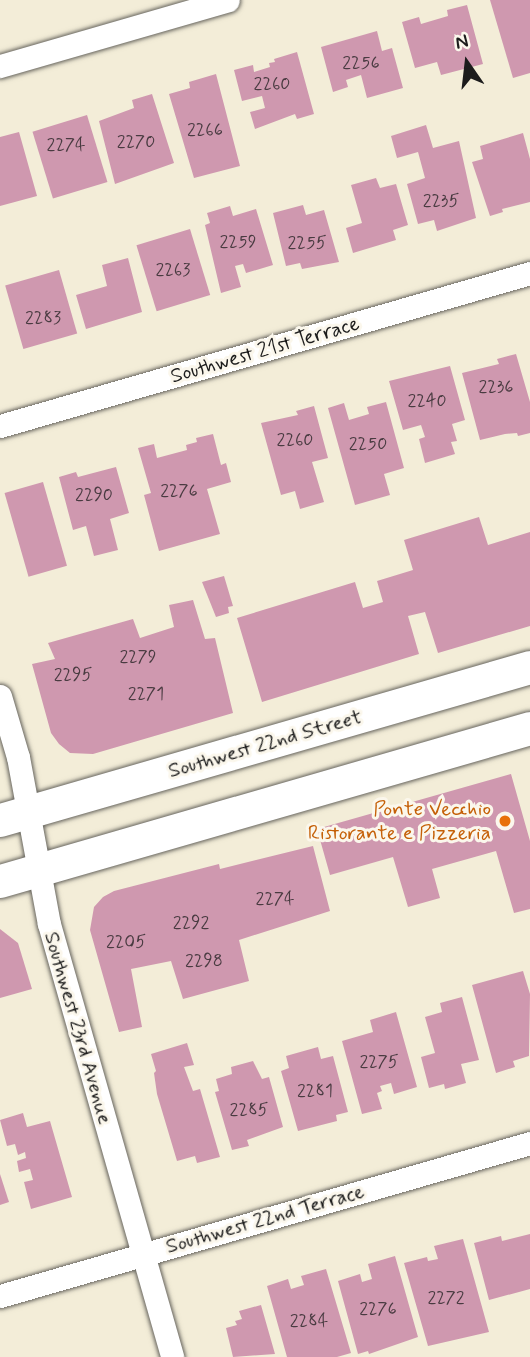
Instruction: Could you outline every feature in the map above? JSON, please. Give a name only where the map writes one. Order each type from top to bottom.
[{"type":"main road","name":"Southwest 22nd Street","points":[[14,816],[530,667]]},
{"type":"main road","points":[[0,881],[530,728]]},
{"type":"street","points":[[0,66],[228,0]]},
{"type":"street","name":"Southwest 21st Terrace","points":[[0,426],[530,273]]},
{"type":"street","name":"Southwest 23rd Avenue","points":[[0,696],[18,757],[14,816],[40,870],[52,937],[172,1357]]},
{"type":"street","name":"Southwest 22nd Terrace","points":[[0,1296],[530,1143]]},
{"type":"building","points":[[490,0],[530,0],[530,73],[513,78]]},
{"type":"building","points":[[467,5],[483,64],[441,75],[437,62],[415,68],[402,22],[419,17],[421,24],[448,16],[447,10]]},
{"type":"building","points":[[377,31],[382,51],[392,48],[403,88],[367,98],[361,75],[346,80],[348,87],[333,92],[321,47]]},
{"type":"building","points":[[297,52],[314,114],[297,119],[295,114],[255,129],[250,112],[265,108],[262,96],[242,101],[234,70],[253,65],[254,72],[270,67],[269,63],[275,62],[274,59]]},
{"type":"building","points":[[216,74],[240,166],[194,178],[169,94],[190,88],[189,82]]},
{"type":"building","points":[[152,94],[174,163],[115,184],[99,121],[134,108],[132,100]]},
{"type":"building","points":[[87,115],[107,182],[53,199],[32,132]]},
{"type":"building","points":[[426,125],[433,148],[459,141],[476,218],[437,231],[434,220],[418,224],[407,184],[425,178],[418,152],[397,158],[391,136]]},
{"type":"building","points":[[19,132],[37,196],[0,206],[0,137]]},
{"type":"building","points":[[523,133],[530,159],[530,202],[502,209],[503,212],[490,216],[472,162],[483,159],[480,146]]},
{"type":"building","points":[[376,178],[380,188],[396,184],[408,225],[393,230],[396,240],[353,253],[346,228],[362,223],[351,185]]},
{"type":"building","points":[[303,205],[306,215],[324,210],[339,262],[302,269],[300,263],[286,266],[273,213]]},
{"type":"building","points":[[230,206],[233,216],[256,209],[273,265],[246,273],[243,264],[235,266],[241,287],[221,293],[205,225],[210,223],[207,213]]},
{"type":"building","points":[[190,229],[210,295],[157,311],[136,245]]},
{"type":"building","points":[[128,258],[142,312],[86,329],[76,295],[107,286],[102,265]]},
{"type":"building","points":[[59,270],[77,333],[23,349],[5,285]]},
{"type":"building","points":[[516,354],[530,402],[530,433],[518,436],[517,433],[505,434],[480,440],[462,373],[499,364],[497,359]]},
{"type":"building","points":[[450,366],[465,420],[452,424],[457,441],[451,442],[455,454],[425,463],[419,439],[425,437],[421,425],[403,430],[389,381]]},
{"type":"building","points":[[386,402],[404,468],[384,474],[390,495],[355,505],[328,408],[344,403],[349,420],[369,414],[367,407]]},
{"type":"building","points":[[314,406],[328,458],[312,462],[324,502],[300,509],[295,491],[281,495],[261,423],[298,415],[296,411]]},
{"type":"building","points":[[213,434],[221,465],[226,463],[231,482],[207,489],[220,534],[159,551],[144,495],[151,493],[138,448],[154,444],[157,458],[187,450],[186,445],[197,442],[196,438]]},
{"type":"building","points":[[116,467],[129,513],[110,519],[118,550],[94,556],[86,526],[73,530],[59,477],[76,472],[78,477]]},
{"type":"building","points":[[43,482],[67,566],[29,577],[5,493]]},
{"type":"building","points":[[479,517],[488,545],[530,532],[530,626],[438,653],[425,612],[408,616],[419,654],[262,702],[237,618],[355,582],[363,608],[383,602],[377,581],[413,570],[404,540]]},
{"type":"building","points":[[224,576],[233,606],[228,607],[229,613],[216,617],[202,582]]},
{"type":"building","points":[[193,600],[205,639],[215,638],[233,713],[93,754],[70,753],[59,744],[51,733],[32,664],[55,659],[48,643],[133,619],[140,638],[174,627],[169,605]]},
{"type":"building","points":[[511,774],[530,841],[530,909],[514,913],[496,851],[432,869],[440,898],[408,907],[393,857],[330,875],[317,829]]},
{"type":"building","points":[[313,846],[330,911],[239,940],[249,981],[183,999],[171,961],[131,969],[142,1027],[119,1032],[90,930],[94,907],[103,897],[114,891],[219,864],[220,869]]},
{"type":"building","points":[[0,929],[18,943],[32,989],[0,998]]},
{"type":"building","points":[[523,971],[530,994],[529,1056],[513,1061],[515,1067],[496,1073],[472,985]]},
{"type":"building","points":[[462,997],[479,1060],[461,1064],[466,1083],[445,1089],[444,1084],[429,1088],[421,1057],[435,1053],[425,1017],[442,1012],[440,1003]]},
{"type":"building","points":[[396,1012],[417,1087],[394,1094],[391,1083],[380,1086],[382,1091],[377,1093],[382,1109],[362,1114],[342,1041],[373,1032],[370,1020]]},
{"type":"building","points":[[187,1043],[194,1065],[184,1067],[193,1091],[200,1089],[220,1157],[197,1163],[195,1156],[177,1161],[157,1094],[156,1071],[151,1054]]},
{"type":"building","points":[[318,1047],[321,1059],[333,1056],[348,1112],[336,1115],[337,1121],[298,1131],[281,1071],[289,1068],[286,1056]]},
{"type":"building","points":[[253,1061],[262,1079],[269,1077],[283,1127],[247,1140],[249,1146],[232,1150],[215,1092],[219,1091],[216,1079],[232,1074],[231,1067]]},
{"type":"building","points":[[23,1113],[27,1127],[50,1121],[72,1197],[31,1209],[24,1182],[33,1180],[30,1169],[19,1172],[17,1161],[26,1158],[25,1152],[18,1155],[15,1144],[7,1146],[0,1120]]},
{"type":"building","points":[[0,1174],[9,1202],[0,1205]]},
{"type":"building","points":[[530,1234],[530,1289],[489,1300],[474,1243],[501,1236],[502,1241]]},
{"type":"building","points":[[463,1239],[489,1332],[428,1346],[404,1263],[427,1257],[428,1261],[438,1259],[434,1246]]},
{"type":"building","points":[[395,1256],[418,1337],[369,1354],[368,1351],[358,1354],[338,1281],[360,1274],[362,1282],[372,1279],[368,1264]]},
{"type":"building","points":[[326,1269],[351,1353],[337,1357],[287,1357],[267,1286],[288,1279],[291,1289],[304,1285],[301,1276]]},
{"type":"building","points":[[261,1305],[275,1354],[233,1357],[226,1328],[237,1325],[235,1321],[242,1319],[239,1311]]},
{"type":"place","name":"Ponte Vecchio Ristorante e Pizzeria","points":[[505,821]]}]
